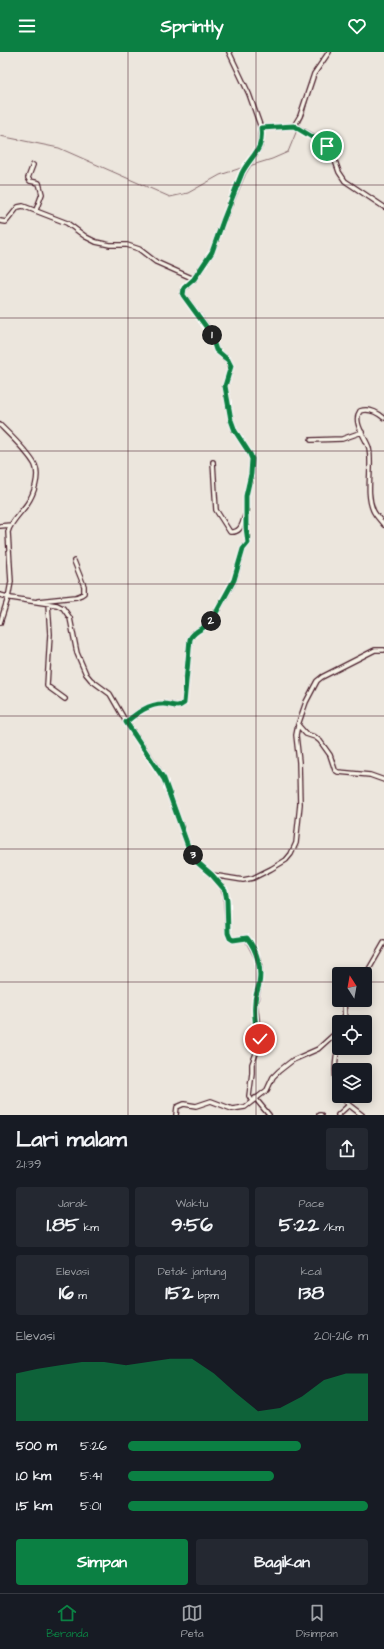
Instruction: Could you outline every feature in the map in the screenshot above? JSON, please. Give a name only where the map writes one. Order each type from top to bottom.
[{"type":"street","points":[[126,722],[146,708],[163,704],[177,707],[184,703],[190,639],[195,632],[207,626],[211,622],[234,580],[243,549],[248,543],[246,527],[246,496],[251,474],[251,456],[235,431],[231,420],[225,386],[231,366],[228,360],[216,350],[210,332],[183,295],[184,288],[194,279],[212,252],[242,173],[258,150],[261,128],[249,94],[229,52]]},
{"type":"street","points":[[294,126],[300,116],[314,74],[329,52]]},
{"type":"street","points":[[261,128],[294,126],[327,146],[333,155],[339,172],[345,181],[384,207]]},
{"type":"street","points":[[33,165],[28,178],[39,183],[42,192],[36,210]]},
{"type":"street","points":[[0,221],[6,222],[19,206],[23,206],[67,223],[90,240],[102,244],[133,247],[156,262],[194,279]]},
{"type":"street","points":[[384,418],[370,410],[360,411],[358,418],[370,453],[370,496],[373,510],[384,525]]},
{"type":"street","points":[[0,425],[15,440],[33,462],[36,472],[32,496],[11,525],[8,532],[11,582],[8,598],[0,622]]},
{"type":"street","points":[[311,440],[342,439],[362,432]]},
{"type":"street","points":[[213,462],[216,510],[230,532],[240,529],[247,512]]},
{"type":"street","points":[[0,526],[11,525]]},
{"type":"street","points":[[34,602],[81,596],[84,593],[84,586],[74,561]]},
{"type":"street","points":[[0,595],[8,598],[60,606],[67,613],[73,628],[78,653],[86,674],[91,680],[110,694],[126,722],[164,779],[189,849],[197,862],[222,886],[226,895],[230,938],[233,940],[247,938],[259,963],[260,978],[254,1004],[260,1043],[252,1064],[248,1096],[270,1115]]},
{"type":"street","points":[[48,604],[50,634],[47,686],[65,699]]},
{"type":"street","points":[[212,875],[243,880],[253,878],[286,860],[291,854],[296,843],[300,804],[299,762],[296,735],[298,725],[313,688],[322,676],[375,650],[384,650]]},
{"type":"street","points":[[298,725],[306,734],[315,736],[320,740],[330,755],[335,770],[338,772],[370,775],[384,780]]},
{"type":"street","points":[[370,967],[384,943]]},
{"type":"street","points":[[176,1115],[176,1109],[181,1104],[196,1106],[211,1101],[236,1109],[245,1106],[268,1090],[273,1077],[279,1070],[293,1060],[318,1049],[332,1036]]},
{"type":"street","points":[[338,1115],[349,1105],[362,1115]]},
{"type":"waterway","points":[[324,63],[331,52]]},
{"type":"waterway","points":[[298,127],[305,111],[308,98]]},
{"type":"waterway","points":[[249,166],[288,152],[297,130]]},
{"type":"waterway","points":[[0,136],[59,148],[170,197],[188,193],[220,175],[244,167]]},
{"type":"route","points":[[260,1039],[258,1035],[254,1004],[260,978],[258,959],[251,943],[247,938],[243,937],[233,940],[230,938],[228,933],[227,900],[225,890],[212,875],[197,862],[189,849],[164,779],[126,722],[146,708],[163,704],[177,707],[181,706],[186,701],[188,644],[192,634],[207,626],[211,622],[234,580],[243,549],[248,543],[246,527],[246,496],[251,474],[252,459],[235,431],[231,420],[225,389],[226,380],[231,369],[230,362],[218,353],[208,327],[182,292],[206,263],[212,252],[216,238],[242,173],[260,146],[262,135],[261,128],[294,126],[323,142],[327,146]]}]
